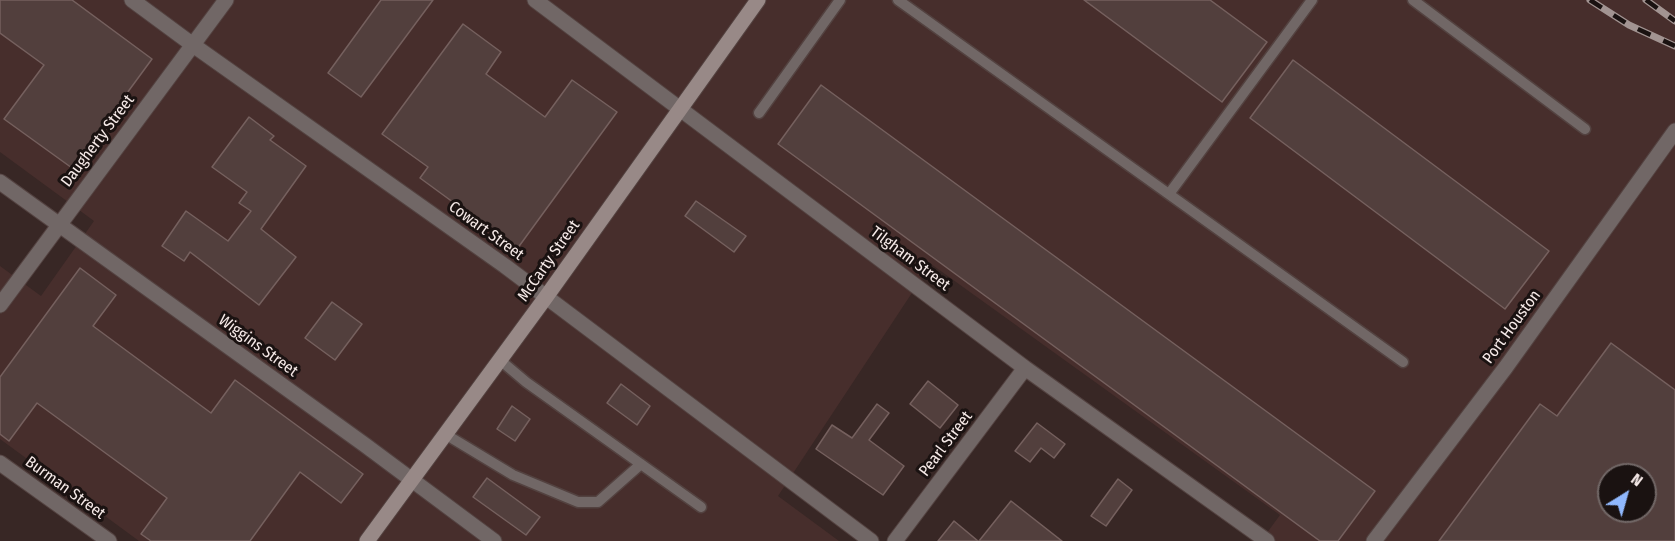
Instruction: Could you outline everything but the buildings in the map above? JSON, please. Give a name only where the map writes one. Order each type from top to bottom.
[{"type":"main road","name":"McCarty Street","points":[[367,541],[546,297],[758,0]]},
{"type":"street","name":"Cowart Street","points":[[132,0],[496,259],[871,541]]},
{"type":"street","name":"Daugherty Street","points":[[0,305],[226,0]]},
{"type":"street","name":"Tilgham Street","points":[[535,0],[1025,368],[1267,541]]},
{"type":"street","name":"Port Houston","points":[[1374,541],[1506,367],[1675,131]]},
{"type":"street","name":"Wiggins Street","points":[[0,182],[494,541]]},
{"type":"street","name":"Pearl Street","points":[[895,541],[1025,368]]},
{"type":"street","name":"Burman Street","points":[[0,463],[109,541]]},
{"type":"lane","points":[[759,113],[840,0]]},
{"type":"lane","points":[[898,0],[1403,362]]},
{"type":"lane","points":[[1169,194],[1312,0]]},
{"type":"lane","points":[[1413,0],[1586,129]]},
{"type":"lane","points":[[500,360],[526,382],[701,507]]},
{"type":"lane","points":[[445,434],[513,475],[578,502],[598,502],[641,464]]},
{"type":"shaded area","points":[[0,0],[1675,0],[1675,541],[1261,541],[1280,515],[931,264],[778,496],[839,541],[139,541],[0,439],[0,266],[41,296],[94,221],[0,152]]},
{"type":"railway","points":[[1590,0],[1629,25],[1675,46]]},
{"type":"railway","points":[[1646,0],[1675,21]]}]
